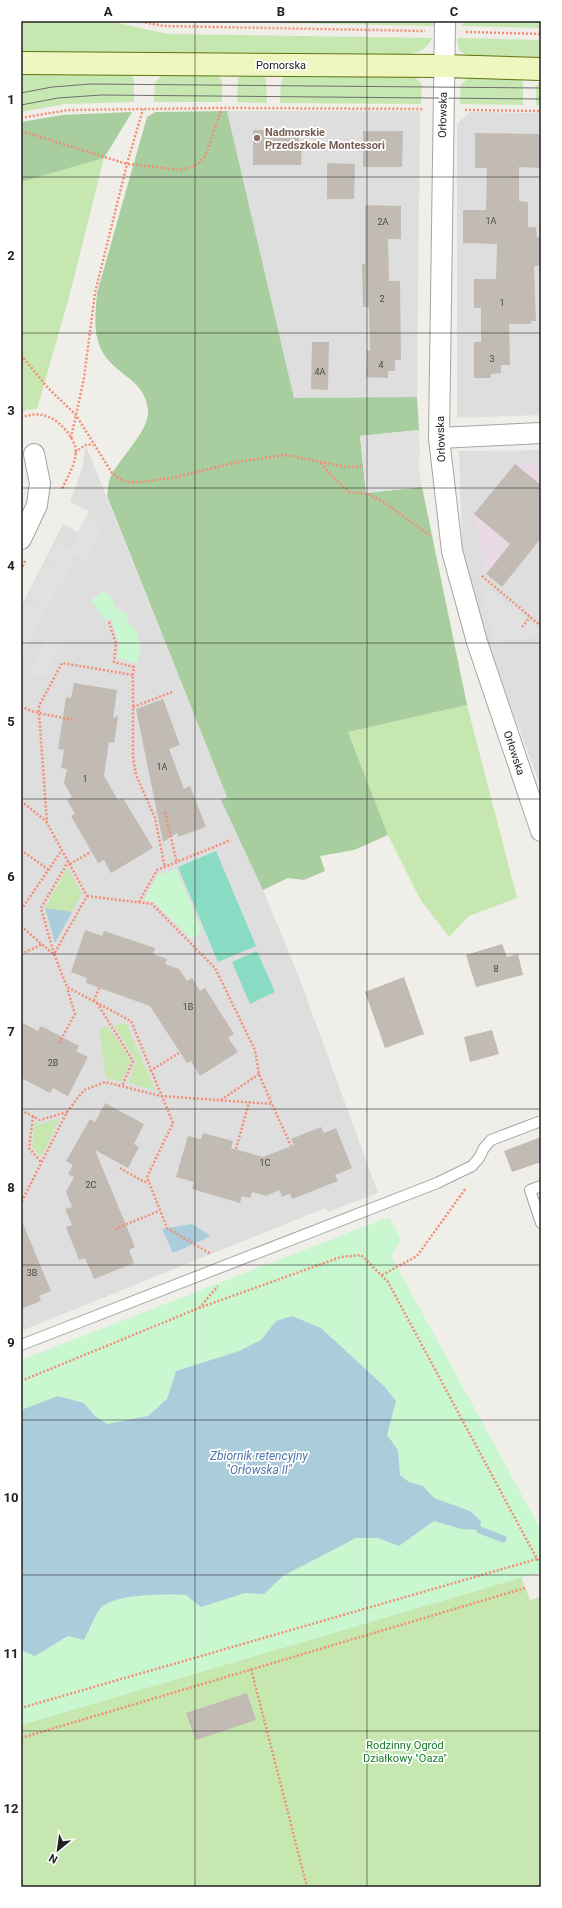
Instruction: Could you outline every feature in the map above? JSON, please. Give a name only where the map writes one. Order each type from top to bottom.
[{"type":"street","name":"Orłowska","points":[[448,25],[442,109],[439,438],[452,551],[477,642],[541,831]]},
{"type":"street","name":"Pomorska","points":[[21,63],[444,66],[541,69]]},
{"type":"street","points":[[439,438],[541,434]]},
{"type":"street","points":[[21,539],[37,505],[40,483],[34,454]]},
{"type":"lane","points":[[21,1345],[437,1183],[472,1166],[491,1140],[541,1121]]},
{"type":"lane","points":[[541,1186],[530,1190],[541,1223]]},
{"type":"path","points":[[137,21],[164,26],[448,25],[541,34]]},
{"type":"path","points":[[21,131],[127,164],[181,170],[196,165],[205,157],[222,108]]},
{"type":"path","points":[[21,118],[68,110],[222,108],[541,111]]},
{"type":"path","points":[[71,438],[84,378],[95,293],[127,164],[143,109]]},
{"type":"path","points":[[21,355],[48,388],[76,416],[112,473],[118,478],[127,482],[140,482],[176,477],[242,461],[270,456],[298,457],[321,463],[346,466],[363,466]]},
{"type":"path","points":[[75,452],[87,444],[94,445]]},
{"type":"path","points":[[321,463],[330,474],[350,492],[368,494],[385,503],[452,551],[541,626]]},
{"type":"path","points":[[522,627],[530,617]]},
{"type":"path","points":[[109,622],[116,644],[114,662],[134,667],[133,757],[136,775],[155,818],[165,868]]},
{"type":"path","points":[[47,823],[39,706],[62,663],[133,675]]},
{"type":"path","points":[[133,707],[172,692]]},
{"type":"path","points":[[21,706],[31,711],[73,720]]},
{"type":"path","points":[[21,802],[47,823],[87,896]]},
{"type":"path","points":[[165,812],[177,863]]},
{"type":"path","points":[[139,902],[157,870],[231,840]]},
{"type":"path","points":[[21,850],[49,870]]},
{"type":"path","points":[[21,910],[62,850]]},
{"type":"path","points":[[59,1043],[75,1014],[67,987],[54,954],[41,908],[69,863],[92,852]]},
{"type":"path","points":[[87,896],[152,904],[215,968],[256,1050],[259,1074],[291,1146]]},
{"type":"path","points":[[54,954],[87,896]]},
{"type":"path","points":[[21,926],[54,954]]},
{"type":"path","points":[[21,954],[43,944]]},
{"type":"path","points":[[67,987],[131,1021],[150,1071],[173,1123],[147,1177],[159,1211],[167,1228],[212,1254]]},
{"type":"path","points":[[99,988],[95,1002],[133,1061],[122,1086]]},
{"type":"path","points":[[150,1071],[179,1053]]},
{"type":"path","points":[[220,1100],[259,1074]]},
{"type":"path","points":[[21,1203],[67,1112],[84,1090],[105,1082],[161,1096],[272,1104]]},
{"type":"path","points":[[236,1149],[248,1102]]},
{"type":"path","points":[[21,1110],[40,1120],[67,1112]]},
{"type":"path","points":[[33,1116],[29,1148],[42,1162]]},
{"type":"path","points":[[382,1275],[417,1256],[466,1188],[476,1170],[479,1158]]},
{"type":"path","points":[[120,1168],[144,1182],[149,1181]]},
{"type":"path","points":[[115,1229],[159,1211]]},
{"type":"path","points":[[21,1381],[199,1308],[341,1258],[361,1255],[382,1275],[537,1559],[541,1563]]},
{"type":"path","points":[[21,1708],[537,1559]]},
{"type":"path","points":[[21,1738],[526,1588]]},
{"type":"path","points":[[251,1669],[307,1887]]},
{"type":"shaded area","points":[[227,111],[420,111],[417,397],[294,398]]},
{"type":"shaded area","points":[[470,112],[541,113],[541,415],[457,418],[457,124]]},
{"type":"shaded area","points":[[419,430],[420,456],[418,461],[422,487],[366,493],[360,436]]},
{"type":"shaded area","points":[[86,446],[227,797],[222,800],[263,890],[299,977],[378,1193],[328,1212],[325,1208],[21,1331],[21,607],[63,524],[78,532],[89,511],[70,502],[82,469]]},
{"type":"shaded area","points":[[541,450],[541,787],[488,646],[462,556],[459,451]]},
{"type":"shaded area","points":[[515,464],[541,465],[541,538],[502,587],[486,574],[474,514]]},
{"type":"shaded area","points":[[86,519],[102,526],[89,553],[90,561],[76,554],[21,659],[21,644],[23,640],[21,639],[21,612],[26,602],[39,608],[41,603],[29,596],[45,565],[58,571],[60,565],[48,559],[56,543],[70,550]]},
{"type":"shaded area","points":[[490,589],[541,632],[541,634],[519,640],[509,638],[501,641],[495,646],[483,599]]},
{"type":"shaded area","points":[[47,637],[61,645],[44,678],[29,671]]},
{"type":"green space","points":[[21,21],[108,21],[168,34],[432,38],[424,49],[411,54],[401,55],[21,52]]},
{"type":"green space","points":[[178,21],[436,21],[436,26]]},
{"type":"green space","points":[[465,21],[541,21],[541,28],[461,26]]},
{"type":"green space","points":[[457,38],[541,40],[541,57],[468,56],[459,50]]},
{"type":"green space","points":[[21,72],[132,75],[134,80],[134,102],[65,104],[21,112]]},
{"type":"green space","points":[[162,75],[219,76],[222,81],[222,102],[154,102],[155,83]]},
{"type":"green space","points":[[242,75],[259,75],[266,78],[267,103],[237,102],[238,78]]},
{"type":"green space","points":[[285,75],[410,75],[415,77],[422,84],[421,104],[280,103],[281,82]]},
{"type":"green space","points":[[469,77],[521,79],[523,85],[523,105],[460,104],[461,85]]},
{"type":"green space","points":[[541,79],[541,105],[536,105],[536,86]]},
{"type":"green space","points":[[227,111],[294,398],[417,397],[419,430],[360,436],[366,493],[422,487],[467,705],[348,732],[388,835],[354,850],[320,856],[325,871],[304,880],[288,878],[263,890],[221,800],[227,797],[107,496],[110,478],[114,470],[139,436],[144,427],[148,410],[145,399],[134,382],[110,363],[104,354],[97,338],[95,325],[97,293],[147,117],[155,112]]},
{"type":"green space","points":[[132,112],[104,158],[21,182],[21,122],[62,115]]},
{"type":"green space","points":[[104,158],[68,301],[37,409],[26,410],[21,413],[21,182]]},
{"type":"green space","points":[[103,592],[110,595],[116,608],[127,614],[129,624],[139,637],[140,652],[138,663],[117,658],[119,644],[112,620],[105,620],[91,600]]},
{"type":"green space","points":[[467,705],[517,898],[469,916],[449,937],[420,899],[388,835],[348,732]]},
{"type":"green space","points":[[216,851],[256,946],[218,962],[178,867]]},
{"type":"green space","points":[[67,868],[82,893],[72,912],[45,908]]},
{"type":"green space","points":[[176,869],[201,929],[199,934],[191,939],[153,901],[144,900],[158,875]]},
{"type":"green space","points":[[257,951],[275,992],[250,1004],[232,962]]},
{"type":"green space","points":[[126,1023],[155,1090],[128,1083],[136,1061],[114,1026]]},
{"type":"green space","points":[[108,1026],[131,1061],[121,1082],[106,1078],[99,1030]]},
{"type":"green space","points":[[60,1118],[41,1157],[32,1147],[35,1122],[41,1124]]},
{"type":"green space","points":[[389,1217],[401,1239],[391,1256],[541,1530],[541,1572],[21,1725],[21,1650],[35,1656],[69,1636],[84,1640],[97,1613],[105,1604],[115,1600],[140,1596],[187,1595],[201,1606],[245,1593],[264,1594],[283,1576],[356,1538],[378,1538],[399,1546],[434,1521],[461,1529],[470,1511],[434,1498],[423,1486],[409,1482],[400,1475],[398,1450],[387,1435],[392,1416],[384,1386],[321,1328],[276,1321],[261,1340],[239,1351],[176,1371],[167,1399],[148,1416],[107,1424],[94,1415],[84,1403],[58,1396],[21,1410],[21,1360]]},
{"type":"green space","name":"Rodzinny Ogród Działkowy \"Oaza\"","points":[[521,1577],[530,1600],[541,1597],[541,1887],[21,1887],[21,1725]]},
{"type":"water","points":[[45,908],[72,912],[55,943]]},
{"type":"water","points":[[192,1224],[211,1236],[173,1253],[162,1229]]},
{"type":"water","name":"Zbiornik retencyjny \"Orłowska II\"","points":[[292,1316],[321,1328],[384,1386],[396,1401],[387,1435],[398,1450],[400,1475],[409,1482],[423,1486],[434,1498],[470,1511],[481,1521],[480,1530],[461,1529],[434,1521],[399,1546],[378,1538],[356,1538],[283,1576],[264,1594],[245,1593],[201,1607],[186,1595],[140,1596],[115,1600],[105,1604],[99,1610],[84,1640],[68,1636],[35,1656],[21,1650],[21,1410],[58,1396],[84,1403],[94,1415],[107,1424],[148,1416],[167,1399],[176,1371],[239,1351],[261,1340],[276,1321]]},
{"type":"building","points":[[253,130],[299,130],[299,142],[302,142],[301,165],[253,165]]},
{"type":"building","points":[[363,131],[403,131],[402,167],[363,167]]},
{"type":"building","points":[[475,133],[541,134],[541,168],[519,167],[519,201],[528,202],[528,227],[536,227],[537,237],[541,237],[541,266],[534,266],[536,321],[531,321],[531,324],[509,324],[510,365],[501,365],[501,373],[491,374],[491,378],[474,378],[474,342],[481,342],[481,308],[474,308],[474,279],[496,279],[497,244],[463,243],[463,210],[486,210],[487,168],[475,168]]},
{"type":"building","points":[[327,163],[355,164],[354,199],[327,199]]},
{"type":"building","points":[[365,205],[401,206],[401,239],[388,239],[389,281],[400,281],[401,360],[395,360],[395,371],[388,371],[388,378],[366,377],[367,350],[370,351],[369,307],[363,307],[362,264],[365,264]]},
{"type":"building","points":[[312,342],[329,342],[328,390],[311,389]]},
{"type":"building","points":[[515,464],[541,485],[541,538],[502,587],[486,574],[510,544],[474,514]]},
{"type":"building","points":[[74,683],[117,690],[113,718],[118,716],[114,743],[109,742],[104,776],[118,800],[123,798],[153,848],[111,873],[104,860],[98,863],[71,816],[75,814],[67,800],[72,797],[64,783],[67,769],[61,768],[64,750],[58,749],[66,697],[71,698]]},
{"type":"building","points":[[163,699],[180,745],[169,749],[184,789],[190,786],[206,827],[178,837],[177,833],[163,842],[136,709]]},
{"type":"building","points":[[85,930],[102,936],[104,931],[155,948],[153,954],[167,959],[165,964],[179,969],[187,981],[192,978],[200,991],[205,988],[234,1034],[228,1038],[238,1052],[200,1076],[191,1061],[187,1063],[150,1006],[86,983],[87,978],[71,972]]},
{"type":"building","points":[[502,944],[507,957],[518,954],[523,975],[476,987],[466,955]]},
{"type":"building","points":[[404,977],[424,1034],[385,1048],[365,992]]},
{"type":"building","points":[[21,1022],[38,1031],[41,1026],[79,1046],[76,1051],[88,1057],[68,1096],[53,1088],[50,1093],[21,1078]]},
{"type":"building","points":[[492,1030],[499,1054],[470,1062],[464,1037]]},
{"type":"building","points":[[105,1103],[144,1124],[134,1144],[139,1147],[128,1168],[95,1150],[135,1247],[129,1250],[134,1263],[94,1279],[85,1258],[79,1260],[66,1227],[72,1225],[65,1209],[72,1207],[66,1192],[74,1177],[68,1174],[73,1165],[66,1161],[90,1119],[95,1122]]},
{"type":"building","points":[[321,1127],[324,1133],[336,1128],[352,1168],[335,1175],[338,1181],[292,1199],[290,1194],[282,1197],[279,1190],[266,1196],[252,1192],[250,1198],[242,1196],[240,1203],[192,1189],[194,1182],[176,1177],[188,1136],[201,1139],[203,1133],[233,1141],[231,1148],[263,1157],[294,1145],[291,1139]]},
{"type":"building","points":[[541,1137],[541,1162],[512,1172],[504,1151]]},
{"type":"building","points":[[21,1219],[51,1291],[39,1296],[41,1301],[21,1309]]},
{"type":"building","points":[[247,1693],[256,1720],[196,1740],[186,1713]]},
{"type":"waterway","points":[[480,1530],[503,1539]]},
{"type":"tram line","points":[[21,93],[52,87],[91,84],[541,88]]},
{"type":"tram line","points":[[21,105],[58,98],[101,95],[541,99]]},
{"type":"place","name":"Nadmorskie Przedszkole Montessori","points":[[257,138]]}]
